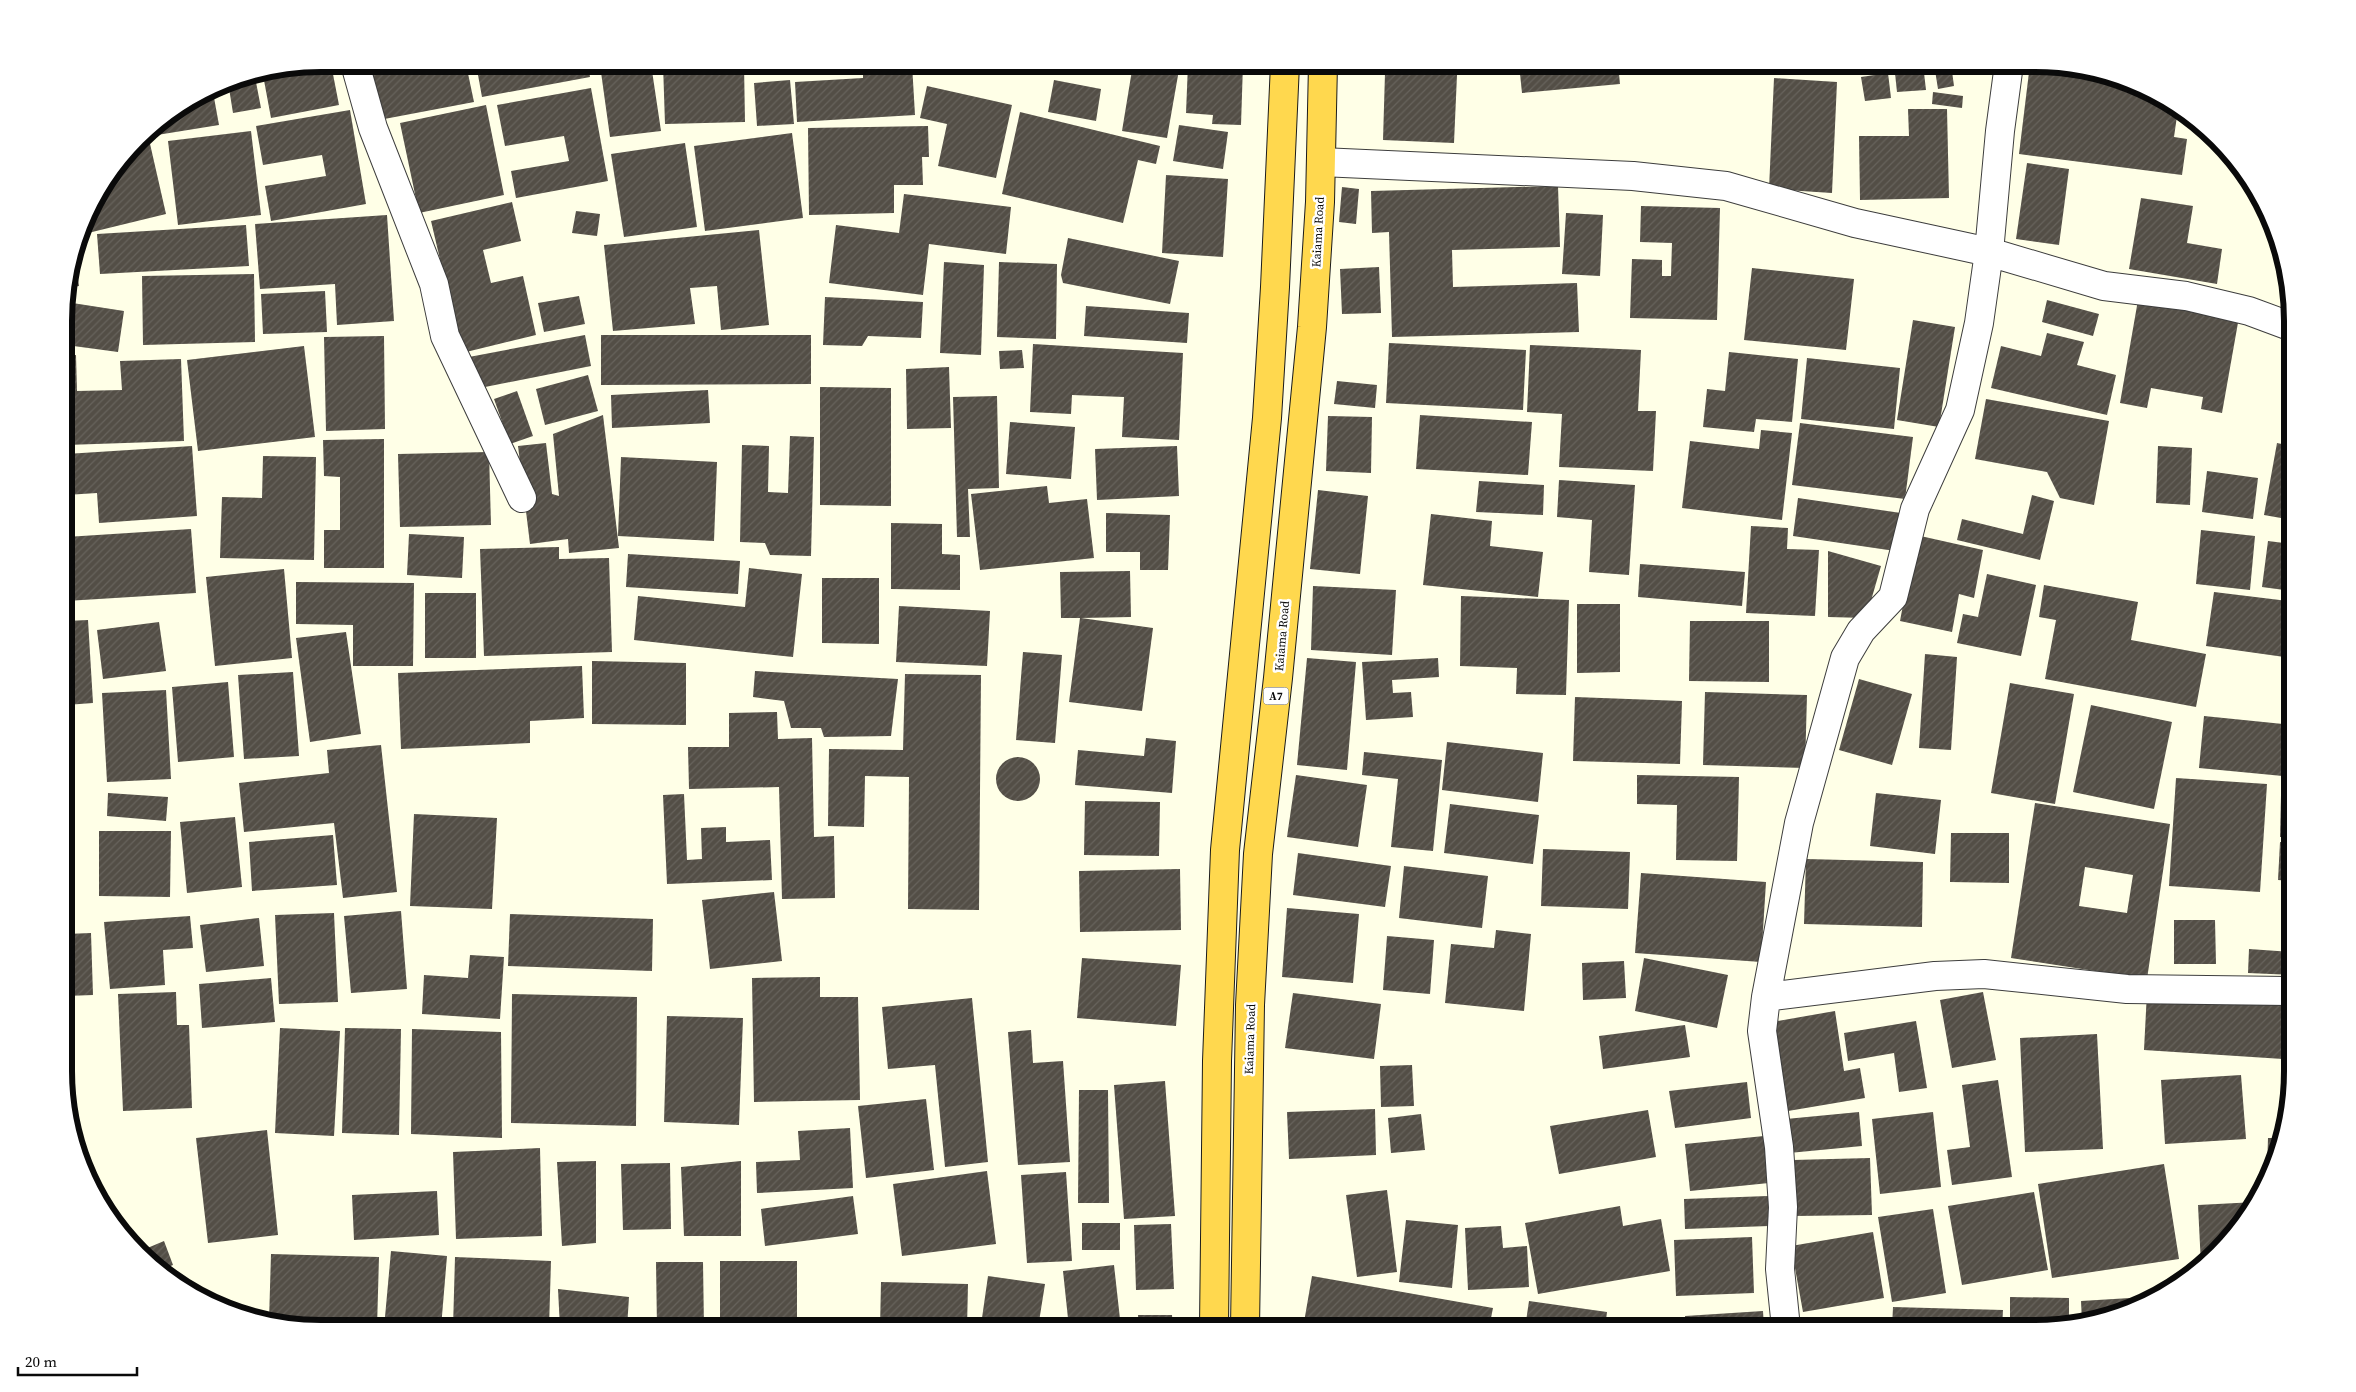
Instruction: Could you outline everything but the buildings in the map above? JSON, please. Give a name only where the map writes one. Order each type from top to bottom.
[{"type":"highway","points":[[1214,1320],[1217,1070],[1225,850],[1267,418],[1276,287],[1285,72]]},
{"type":"highway","name":"Kaiama Road","points":[[1245,1320],[1250,1006],[1258,854],[1279,668],[1312,327],[1321,162],[1323,72]]},
{"type":"street","points":[[357,72],[373,128],[434,284],[445,336],[522,498]]},
{"type":"street","points":[[1785,1320],[1780,1269],[1783,1207],[1779,1147],[1762,1031],[1766,997],[1799,823],[1845,658],[1860,631],[1893,597],[1915,509],[1960,410],[1979,323],[1989,252],[2000,131],[2008,72]]},
{"type":"street","points":[[1321,162],[1633,176],[1726,186],[1855,223],[1989,252],[2104,286],[2186,296],[2249,311],[2284,324]]},
{"type":"street","points":[[1766,997],[1935,976],[1984,974],[2127,989],[2284,991]]}]
